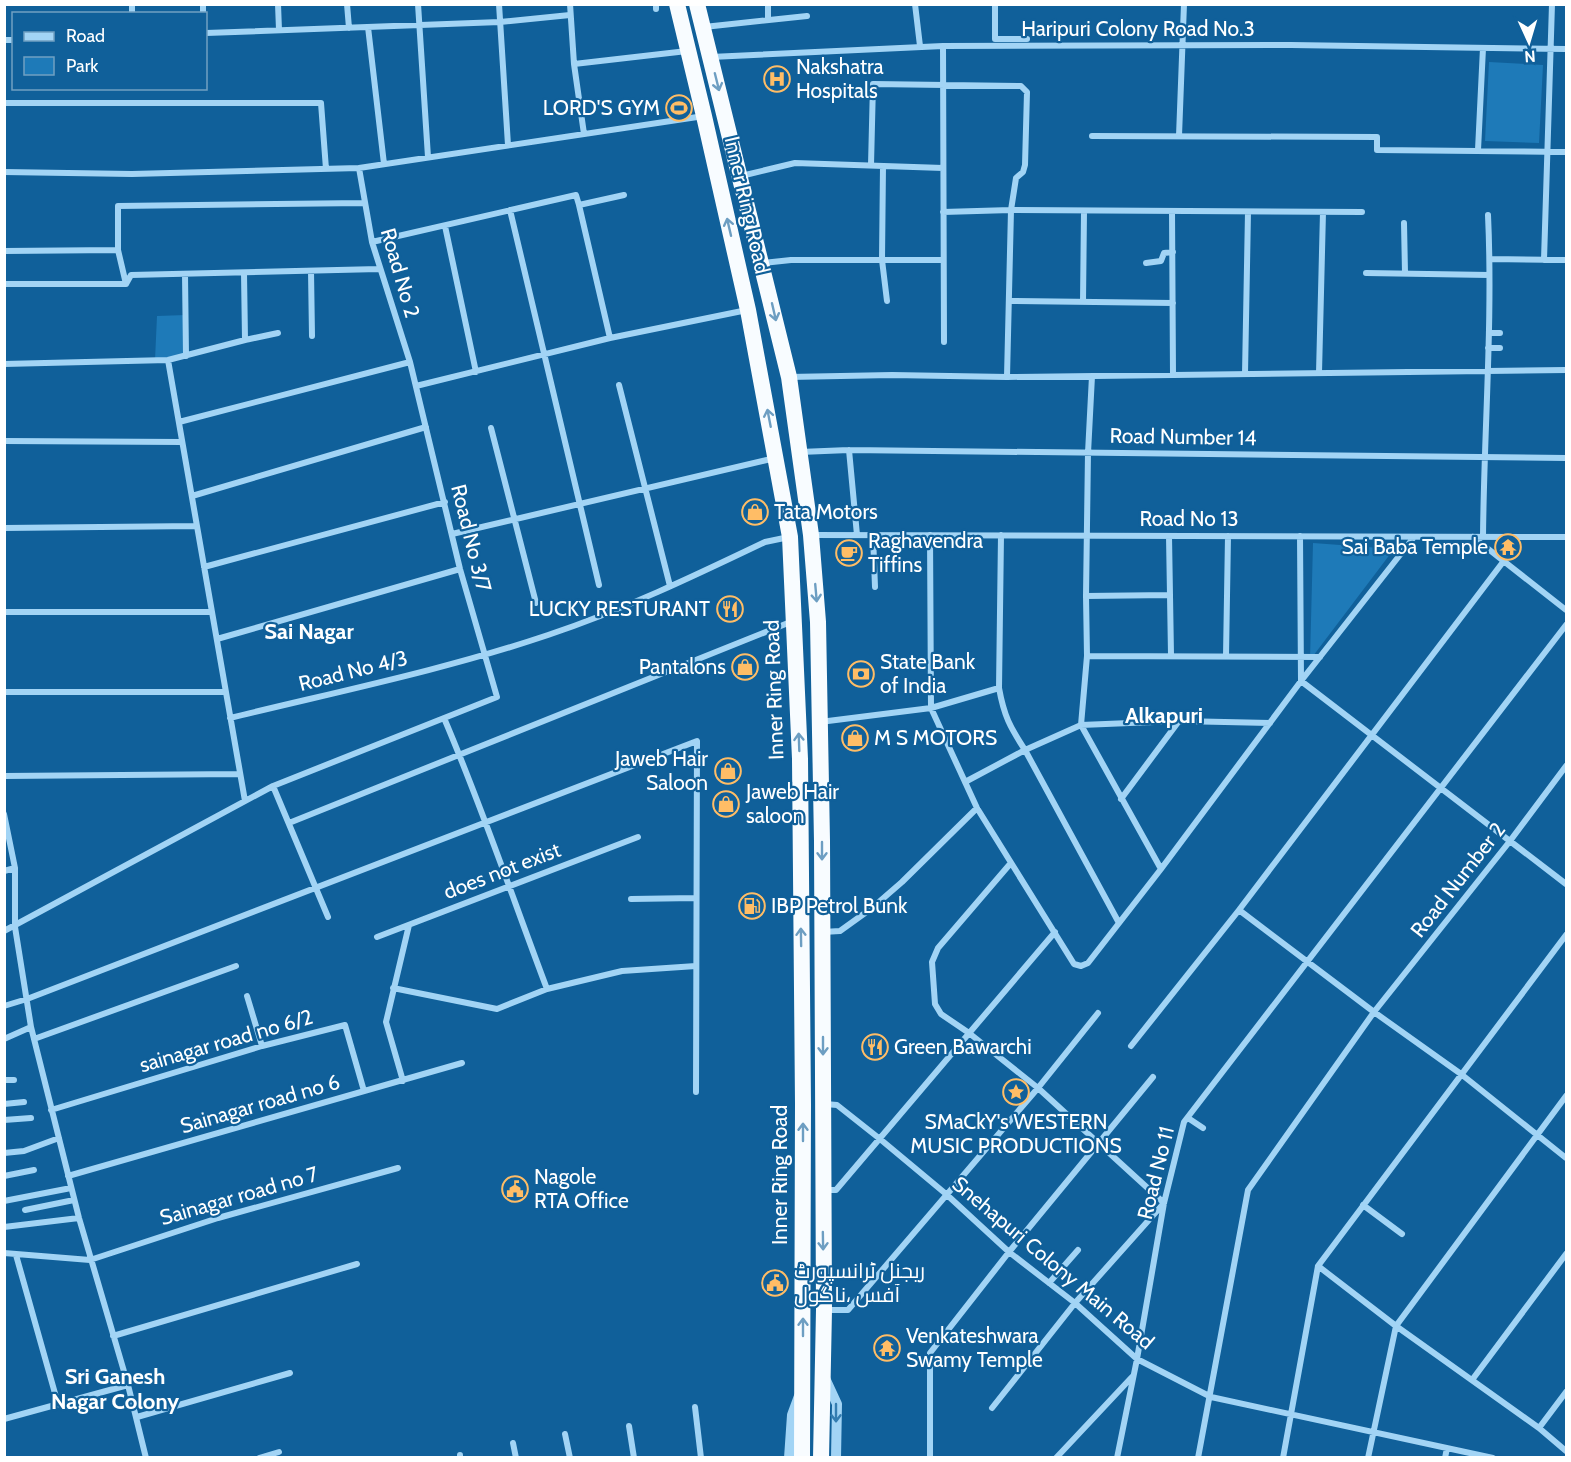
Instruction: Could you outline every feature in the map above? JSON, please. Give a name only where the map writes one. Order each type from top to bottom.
[{"type":"highway","name":"Inner Ring Road","points":[[677,4],[748,310],[790,537],[801,822],[802,1458]]},
{"type":"highway","name":"Inner Ring Road","points":[[697,4],[789,377],[811,535],[818,622],[820,722],[824,1310],[821,1458]]},
{"type":"highway","points":[[724,203],[738,206],[744,213],[750,215]]},
{"type":"street","points":[[278,4],[279,30]]},
{"type":"street","points":[[347,4],[349,28]]},
{"type":"street","points":[[418,4],[428,157]]},
{"type":"street","points":[[499,4],[508,145]]},
{"type":"street","points":[[570,4],[574,64],[584,134]]},
{"type":"street","points":[[768,4],[768,20]]},
{"type":"street","points":[[915,4],[920,46]]},
{"type":"street","points":[[995,4],[995,42],[1027,39]]},
{"type":"street","points":[[1179,136],[1184,4]]},
{"type":"street","points":[[1544,260],[1552,4]]},
{"type":"street","points":[[207,33],[500,22],[570,15]]},
{"type":"street","points":[[703,27],[807,16]]},
{"type":"street","points":[[368,27],[384,164]]},
{"type":"street","name":"Haripuri Colony Road No.3","points":[[711,57],[995,42],[1566,50]]},
{"type":"street","points":[[943,46],[944,342]]},
{"type":"street","points":[[1478,150],[1483,48]]},
{"type":"street","points":[[574,64],[688,51]]},
{"type":"street","points":[[871,165],[873,84],[943,83],[1025,88],[1027,92],[1024,165],[1023,172],[1016,178],[1011,210],[1007,377]]},
{"type":"street","points":[[4,104],[321,103],[326,169]]},
{"type":"street","points":[[4,172],[132,174],[359,168],[704,116]]},
{"type":"street","points":[[1092,136],[1377,137],[1377,150],[1566,152]]},
{"type":"street","points":[[741,176],[795,163],[943,168]]},
{"type":"street","points":[[883,166],[882,260],[887,301]]},
{"type":"street","name":"Road No 2","points":[[359,168],[364,203],[379,269],[416,386]]},
{"type":"street","points":[[372,242],[576,195],[610,338]]},
{"type":"street","points":[[579,206],[624,195]]},
{"type":"street","points":[[126,284],[118,250],[118,206],[364,203]]},
{"type":"street","points":[[510,210],[599,585]]},
{"type":"street","points":[[943,212],[1011,210],[1362,212]]},
{"type":"street","points":[[1172,211],[1173,375]]},
{"type":"street","points":[[1083,302],[1084,212]]},
{"type":"street","points":[[1245,374],[1248,212]]},
{"type":"street","points":[[1319,373],[1323,212]]},
{"type":"street","points":[[1483,537],[1489,333],[1488,215]]},
{"type":"street","points":[[1404,223],[1405,273]]},
{"type":"street","points":[[445,225],[476,372]]},
{"type":"street","points":[[4,251],[118,250]]},
{"type":"street","points":[[1146,263],[1161,261],[1164,254],[1173,252]]},
{"type":"street","points":[[1490,259],[1566,260]]},
{"type":"street","points":[[762,263],[791,260],[944,260]]},
{"type":"street","points":[[126,284],[131,275],[379,269]]},
{"type":"street","points":[[311,271],[312,336]]},
{"type":"street","points":[[244,273],[244,340]]},
{"type":"street","points":[[1366,273],[1489,275]]},
{"type":"street","points":[[185,274],[186,356]]},
{"type":"street","points":[[4,284],[126,284]]},
{"type":"street","points":[[1009,301],[1173,303]]},
{"type":"street","points":[[416,386],[610,338],[748,310]]},
{"type":"street","points":[[4,364],[168,360],[278,333]]},
{"type":"street","points":[[1489,333],[1500,333]]},
{"type":"street","points":[[1488,348],[1500,348]]},
{"type":"street","points":[[168,360],[245,801]]},
{"type":"street","points":[[179,422],[410,362]]},
{"type":"street","points":[[789,377],[892,375],[1007,377],[1566,370]]},
{"type":"street","points":[[1092,376],[1088,453],[1087,656],[1082,725],[1161,869]]},
{"type":"street","points":[[619,385],[670,586]]},
{"type":"street","name":"Road No 3/7","points":[[416,386],[460,569],[497,697],[444,718]]},
{"type":"street","points":[[192,496],[426,427]]},
{"type":"street","points":[[490,428],[536,603]]},
{"type":"street","points":[[4,441],[182,442]]},
{"type":"street","points":[[849,450],[857,535]]},
{"type":"street","name":"Road Number 14","points":[[799,452],[849,450],[1566,458]]},
{"type":"street","points":[[452,534],[776,458]]},
{"type":"street","points":[[204,567],[445,502]]},
{"type":"street","points":[[4,528],[197,526]]},
{"type":"street","name":"Road No 13","points":[[811,535],[1566,537]]},
{"type":"street","points":[[873,535],[875,587]]},
{"type":"street","points":[[930,535],[931,708],[977,808],[1074,964],[1081,966],[1088,963],[1161,869],[1301,681],[1414,537]]},
{"type":"street","points":[[1001,535],[999,688],[1007,723],[1025,750],[1119,923]]},
{"type":"street","points":[[1169,536],[1171,655]]},
{"type":"street","points":[[1226,656],[1228,536]]},
{"type":"street","points":[[1300,536],[1299,657],[1301,681],[1566,884]]},
{"type":"street","name":"Road No 4/3","points":[[230,718],[484,655],[609,613],[765,542],[790,537]]},
{"type":"street","points":[[1473,537],[1566,610]]},
{"type":"street","points":[[1131,1046],[1239,910],[1503,562]]},
{"type":"street","points":[[217,639],[460,569]]},
{"type":"street","points":[[1086,596],[1170,595]]},
{"type":"street","points":[[4,612],[212,612]]},
{"type":"street","points":[[289,823],[794,621]]},
{"type":"street","name":"Road No 11","points":[[1117,1458],[1164,1203],[1184,1122],[1566,625]]},
{"type":"street","points":[[1087,656],[1320,657]]},
{"type":"street","points":[[820,722],[931,708],[999,688]]},
{"type":"street","points":[[4,692],[226,692]]},
{"type":"street","points":[[4,931],[273,786],[444,718],[486,822],[547,989]]},
{"type":"street","points":[[965,782],[1025,750],[1082,725],[1179,721],[1270,723]]},
{"type":"street","points":[[1121,799],[1179,721]]},
{"type":"street","points":[[4,1006],[697,741],[696,1092]]},
{"type":"street","name":"Road Number 2","points":[[1198,1458],[1248,1190],[1374,1012],[1510,842],[1566,766]]},
{"type":"street","points":[[4,776],[240,774]]},
{"type":"street","points":[[273,786],[328,917]]},
{"type":"street","points":[[822,932],[840,932],[872,908],[902,882],[977,808]]},
{"type":"street","points":[[4,814],[15,868],[15,927],[31,1027],[90,1260],[128,1385],[146,1458]]},
{"type":"street","name":"does not exist","points":[[377,937],[638,837]]},
{"type":"street","points":[[992,1408],[1075,1303],[1164,1203],[1038,1088],[937,1009],[933,956],[1010,864]]},
{"type":"street","points":[[4,871],[15,868]]},
{"type":"street","points":[[631,899],[696,898]]},
{"type":"street","points":[[1239,910],[1306,962],[1461,1074],[1566,1158]]},
{"type":"street","points":[[403,1081],[387,1022],[409,925]]},
{"type":"street","points":[[822,1190],[836,1190],[1055,932]]},
{"type":"street","points":[[1283,1458],[1318,1266],[1566,935]]},
{"type":"street","points":[[34,1039],[236,966]]},
{"type":"street","points":[[393,988],[496,1009],[547,989],[622,971],[696,966]]},
{"type":"street","points":[[247,996],[262,1046]]},
{"type":"street","points":[[824,1310],[848,1310],[1038,1088],[1098,1013]]},
{"type":"street","name":"sainagar road no 6/2","points":[[51,1110],[262,1046],[345,1025],[364,1091]]},
{"type":"street","points":[[4,1040],[31,1027]]},
{"type":"street","name":"Sainagar road no 6","points":[[68,1176],[462,1063]]},
{"type":"street","points":[[930,1458],[930,1353],[1009,1252],[1153,1077]]},
{"type":"street","points":[[4,1080],[14,1080]]},
{"type":"street","points":[[1368,1458],[1396,1326],[1566,1096]]},
{"type":"street","points":[[4,1104],[24,1102]]},
{"type":"street","name":"Snehapuri Colony Main Road","points":[[823,1104],[837,1105],[880,1139],[946,1194],[1009,1252],[1075,1303],[1137,1359],[1211,1397],[1493,1458]]},
{"type":"street","points":[[4,1120],[31,1118]]},
{"type":"street","points":[[1188,1118],[1203,1128]]},
{"type":"street","points":[[4,1153],[24,1152],[59,1138]]},
{"type":"street","name":"Sainagar road no 7","points":[[90,1260],[218,1218],[398,1168]]},
{"type":"street","points":[[4,1176],[34,1170]]},
{"type":"street","points":[[4,1201],[71,1188]]},
{"type":"street","points":[[25,1210],[74,1200]]},
{"type":"street","points":[[1363,1205],[1402,1234]]},
{"type":"street","points":[[4,1227],[79,1218]]},
{"type":"street","points":[[1049,1283],[1078,1250]]},
{"type":"street","points":[[4,1253],[90,1260]]},
{"type":"street","points":[[1472,1380],[1566,1254]]},
{"type":"street","points":[[16,1255],[58,1404]]},
{"type":"street","points":[[113,1336],[357,1264]]},
{"type":"street","points":[[1318,1266],[1396,1326],[1539,1428],[1566,1451]]},
{"type":"street","points":[[823,1372],[837,1404],[836,1458]]},
{"type":"street","points":[[136,1417],[290,1373]]},
{"type":"street","points":[[1056,1458],[1133,1376]]},
{"type":"street","points":[[4,1419],[128,1385]]},
{"type":"street","points":[[789,1458],[792,1415],[803,1386]]},
{"type":"street","points":[[1539,1428],[1566,1392]]},
{"type":"street","points":[[695,1407],[701,1458]]},
{"type":"street","points":[[629,1426],[634,1458]]},
{"type":"street","points":[[565,1434],[570,1458]]},
{"type":"street","points":[[513,1443],[516,1458]]},
{"type":"street","points":[[1445,1458],[1447,1448]]},
{"type":"street","points":[[259,1458],[279,1452]]},
{"type":"green space","points":[[1489,62],[1543,65],[1539,143],[1485,141]]},
{"type":"green space","points":[[186,315],[186,356],[155,360],[157,316]]},
{"type":"green space","points":[[1313,543],[1394,549],[1310,660]]},
{"type":"place","name":"Nakshatra Hospitals","points":[[777,79]]},
{"type":"place","name":"LORD'S GYM","points":[[679,108]]},
{"type":"place","name":"Tata Motors","points":[[755,512]]},
{"type":"place","name":"Sai Baba Temple","points":[[1508,547]]},
{"type":"place","name":"Raghavendra Tiffins","points":[[849,553]]},
{"type":"place","name":"LUCKY RESTURANT","points":[[730,609]]},
{"type":"place","name":"Pantalons","points":[[745,667]]},
{"type":"place","name":"State Bank of India","points":[[861,674]]},
{"type":"place","name":"M S MOTORS","points":[[855,738]]},
{"type":"place","name":"Jaweb Hair Saloon","points":[[728,771]]},
{"type":"place","name":"Jaweb Hair saloon","points":[[726,804]]},
{"type":"place","name":"IBP Petrol Bunk","points":[[752,906]]},
{"type":"place","name":"Green Bawarchi","points":[[875,1047]]},
{"type":"place","name":"SMaCkY's WESTERN MUSIC PRODUCTIONS","points":[[1016,1092]]},
{"type":"place","name":"Nagole RTA Office","points":[[515,1189]]},
{"type":"place","name":"ریجنل ٹرانسپورٹ آفس ،ناگول","points":[[775,1283]]},
{"type":"place","name":"Venkateshwara Swamy Temple","points":[[887,1348]]},
{"type":"district","name":"Sai Nagar","points":[[309,631]]},
{"type":"district","name":"Alkapuri","points":[[1164,715]]},
{"type":"district","name":"Sri Ganesh Nagar Colony","points":[[115,1388]]}]
